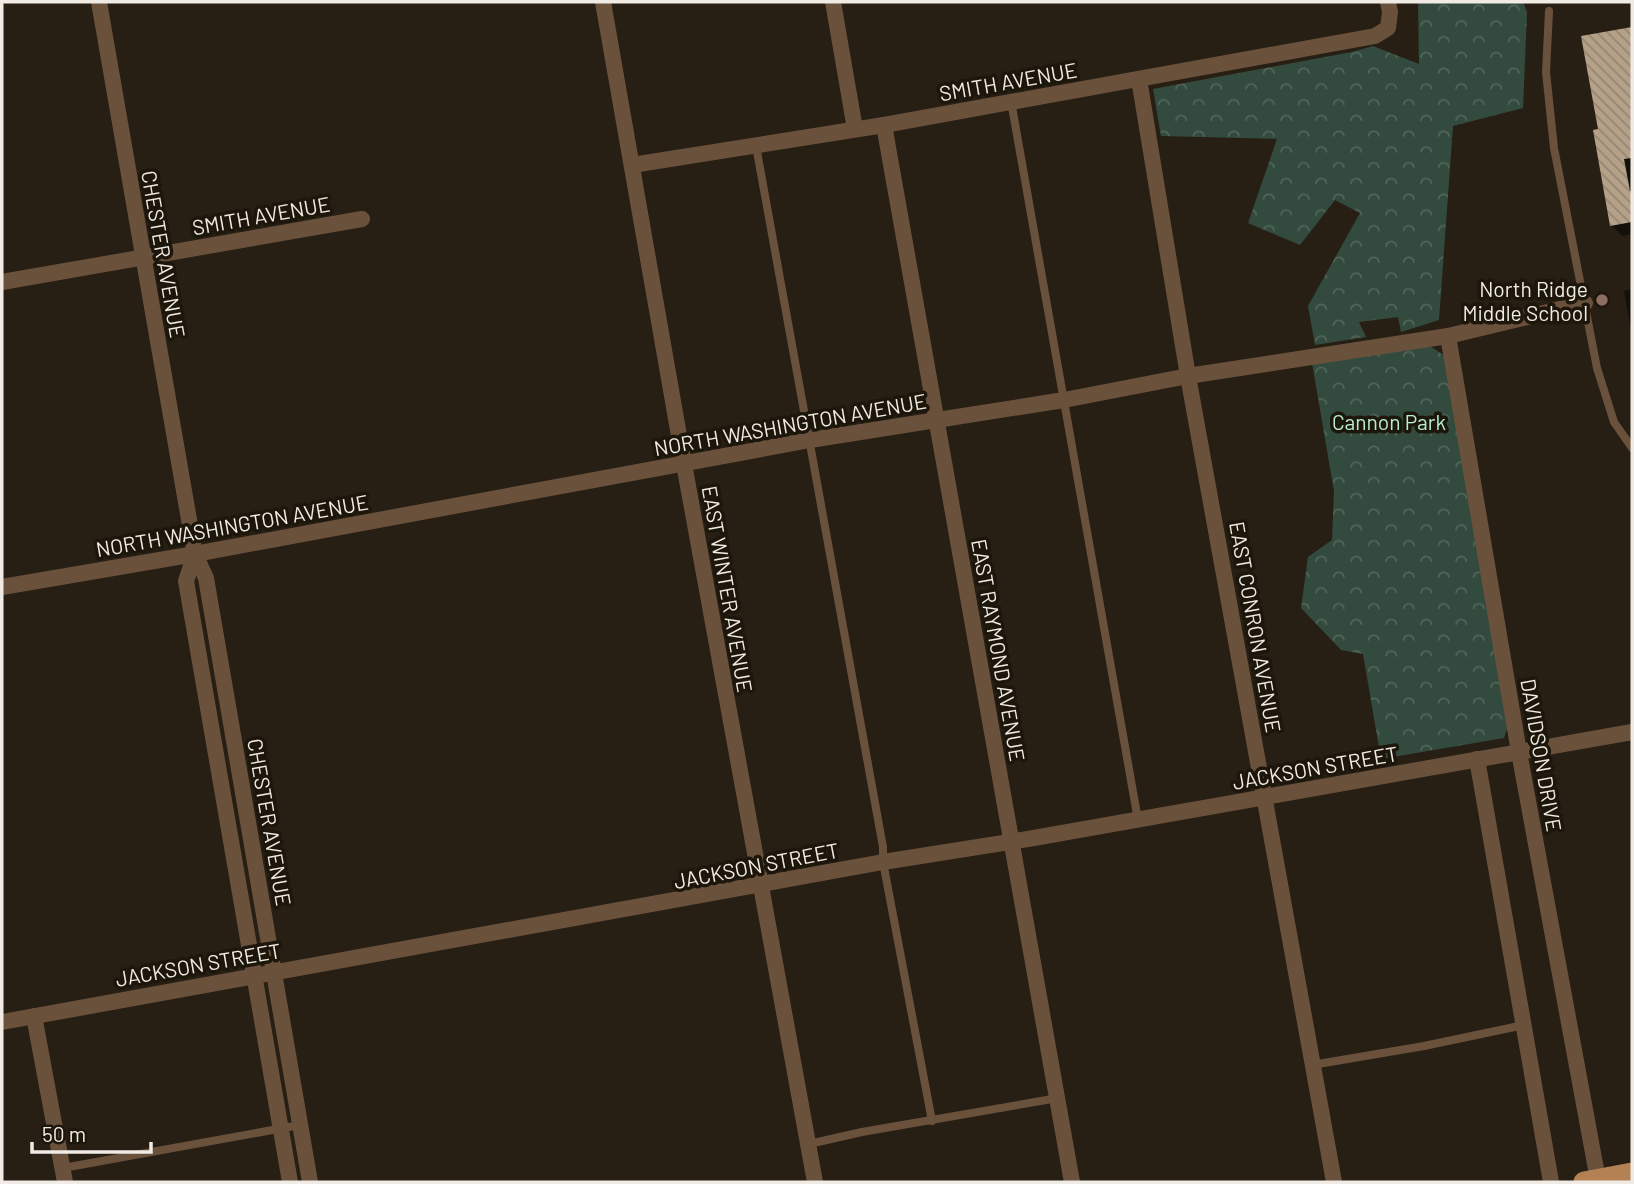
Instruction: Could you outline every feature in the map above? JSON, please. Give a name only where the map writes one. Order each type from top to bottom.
[{"type":"main road","points":[[1591,1181],[1632,1173]]},
{"type":"street","name":"CHESTER AVENUE","points":[[99,2],[195,554],[206,578],[310,1182]]},
{"type":"street","name":"EAST WINTER AVENUE","points":[[603,2],[815,1182]]},
{"type":"street","points":[[833,2],[855,129]]},
{"type":"street","name":"SMITH AVENUE","points":[[632,165],[884,125],[1375,36],[1388,28],[1388,2]]},
{"type":"street","name":"EAST CONRON AVENUE","points":[[1139,79],[1188,376],[1334,1182]]},
{"type":"street","name":"EAST RAYMOND AVENUE","points":[[884,125],[1072,1182]]},
{"type":"street","name":"SMITH AVENUE","points":[[2,282],[362,219]]},
{"type":"street","name":"NORTH WASHINGTON AVENUE","points":[[2,587],[810,440],[1064,400],[1188,376],[1448,336],[1585,303]]},
{"type":"street","name":"DAVIDSON DRIVE","points":[[1448,336],[1591,1181]]},
{"type":"street","name":"CHESTER AVENUE","points":[[195,554],[186,581],[289,1182]]},
{"type":"street","points":[[207,704],[227,701]]},
{"type":"street","name":"JACKSON STREET","points":[[2,1022],[883,862],[1138,820],[1632,732]]},
{"type":"street","points":[[1476,759],[1551,1182]]},
{"type":"street","points":[[230,837],[250,833]]},
{"type":"street","points":[[34,1016],[64,1175]]},
{"type":"lane","points":[[1549,11],[1546,72],[1554,148],[1597,368],[1614,422],[1632,449]]},
{"type":"lane","points":[[1011,101],[1138,820]]},
{"type":"lane","points":[[756,146],[881,834],[883,862],[932,1121]]},
{"type":"lane","points":[[1312,1065],[1524,1025]]},
{"type":"lane","points":[[809,1144],[862,1132],[1058,1098]]},
{"type":"lane","points":[[64,1175],[300,1125]]},
{"type":"green space","points":[[1418,2],[1523,2],[1527,12],[1523,108],[1453,126],[1439,320],[1401,332],[1398,317],[1359,322],[1366,337],[1315,345],[1308,306],[1360,213],[1335,200],[1300,245],[1248,223],[1277,139],[1161,136],[1153,89],[1373,46],[1419,64]]},
{"type":"green space","name":"Cannon Park","points":[[1428,345],[1445,356],[1508,726],[1504,738],[1381,759],[1363,654],[1341,650],[1301,608],[1308,557],[1332,540],[1334,491],[1312,363]]},
{"type":"building","points":[[1632,27],[1632,158],[1624,159],[1632,191],[1632,222],[1610,226],[1593,130],[1598,129],[1581,36]]},
{"type":"place","name":"North Ridge Middle School","points":[[1602,300]]}]
